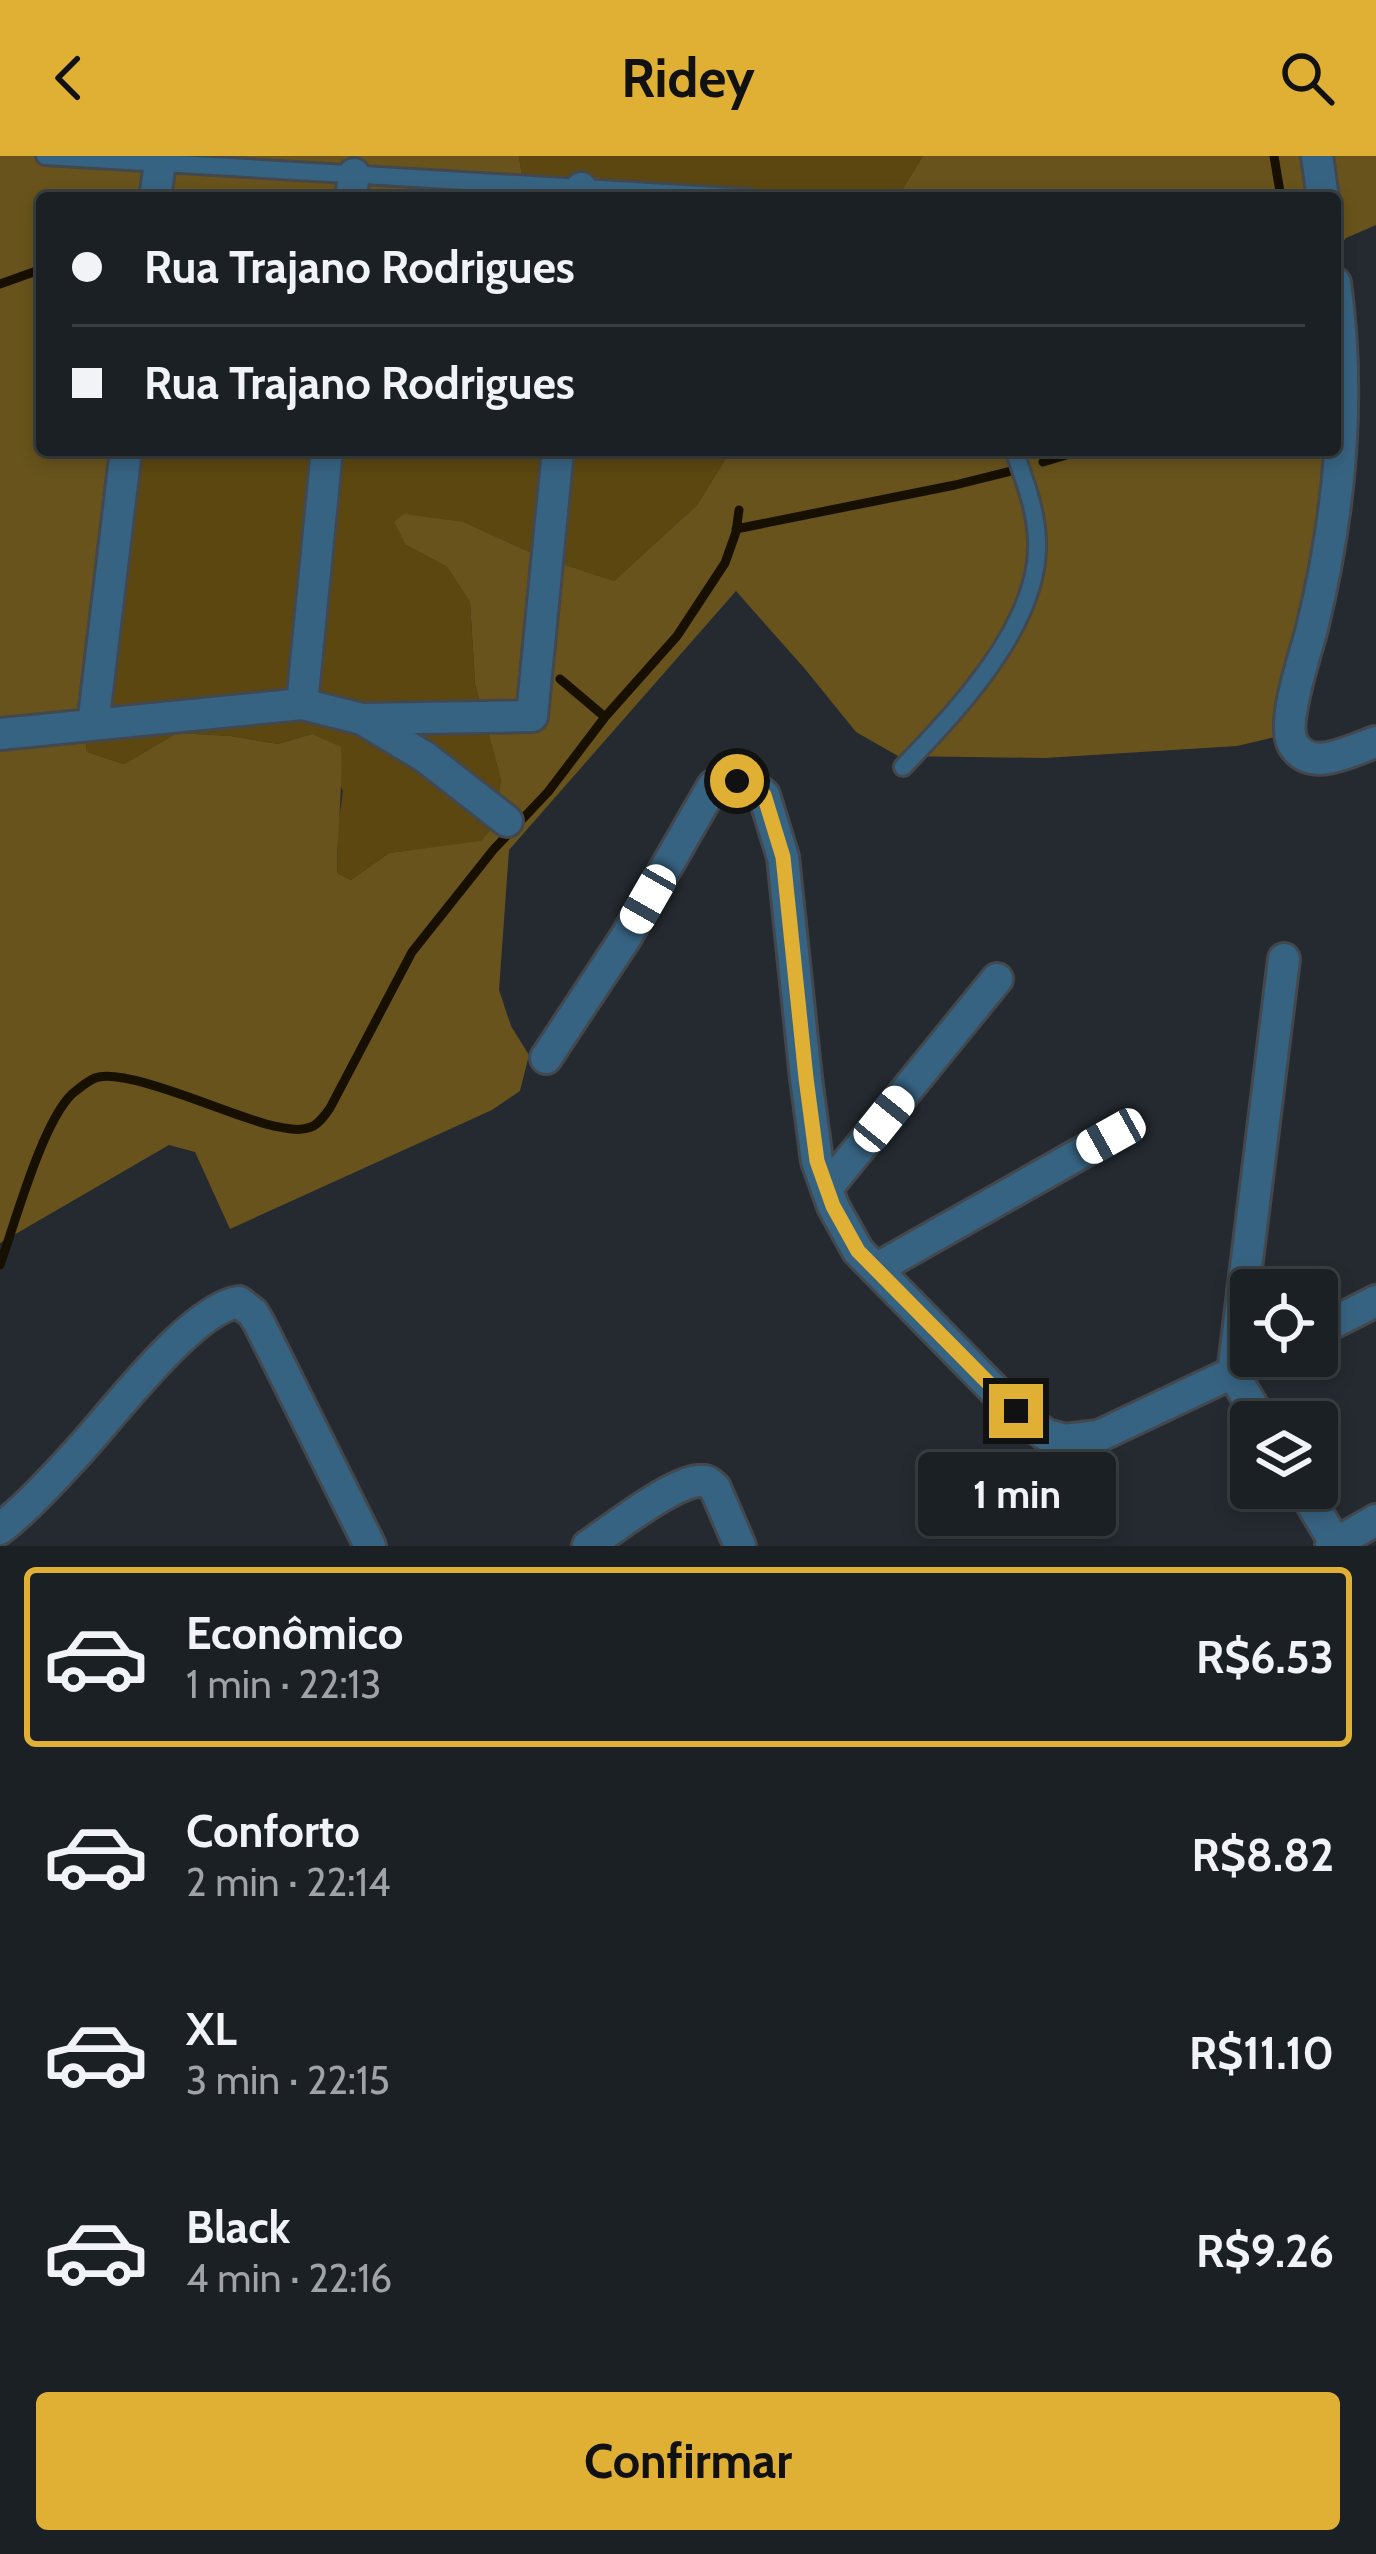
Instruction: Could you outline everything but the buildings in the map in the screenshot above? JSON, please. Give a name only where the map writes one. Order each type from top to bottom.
[{"type":"street","points":[[1317,156],[1322,192]]},
{"type":"street","points":[[156,192],[160,163]]},
{"type":"street","points":[[1341,329],[1341,471],[1289,731],[1295,747],[1316,759],[1376,742]]},
{"type":"street","points":[[93,725],[125,456]]},
{"type":"street","points":[[302,704],[326,456]]},
{"type":"street","points":[[0,734],[302,704],[362,719],[532,716],[557,456]]},
{"type":"street","points":[[362,719],[425,757],[507,821]]},
{"type":"street","points":[[546,1058],[626,937],[713,786],[722,781],[750,784],[764,795],[783,857],[817,1161],[833,1206],[858,1251],[1016,1411],[1046,1435],[1065,1440],[1100,1436],[1230,1375]]},
{"type":"street","points":[[1246,1269],[1284,959]]},
{"type":"street","points":[[827,1188],[997,979]]},
{"type":"street","points":[[876,1269],[1111,1136]]},
{"type":"street","points":[[1338,1320],[1376,1301]]},
{"type":"street","points":[[0,1529],[201,1321],[224,1305],[239,1302],[259,1323],[370,1546]]},
{"type":"street","points":[[588,1546],[668,1493],[701,1480],[716,1488],[740,1546]]},
{"type":"street","points":[[1314,1509],[1334,1545],[1376,1520]]},
{"type":"lane","points":[[45,156],[160,163],[352,186],[548,192]]},
{"type":"lane","points":[[903,767],[957,710],[1022,615],[1035,573],[1037,539],[1016,456]]},
{"type":"shaded area","points":[[0,156],[519,156],[524,192],[36,192],[36,456],[127,456],[122,532],[93,593],[85,640],[80,703],[87,752],[124,764],[177,733],[278,744],[312,734],[341,747],[337,873],[351,880],[389,853],[481,841],[494,826],[501,780],[475,684],[470,602],[447,567],[406,545],[394,522],[404,514],[464,522],[536,555],[614,581],[697,505],[727,456],[1334,456],[1284,735],[1237,746],[1045,758],[898,756],[856,732],[736,591],[509,850],[499,990],[511,1026],[529,1055],[520,1091],[492,1110],[230,1229],[195,1152],[169,1145],[0,1243]]},
{"type":"shaded area","points":[[519,156],[923,156],[901,192],[524,192]]},
{"type":"shaded area","points":[[923,156],[1376,156],[1376,225],[1341,244],[1341,192],[901,192]]},
{"type":"shaded area","points":[[127,456],[727,456],[697,505],[614,581],[536,555],[464,522],[406,545],[447,567],[470,602],[475,684],[501,780],[494,826],[481,842],[389,853],[351,880],[337,873],[343,791],[312,734],[278,744],[177,733],[124,764],[87,752],[80,703],[85,640],[93,593],[122,532]]},
{"type":"waterway","points":[[1274,156],[1280,192]]},
{"type":"waterway","points":[[0,284],[36,271]]},
{"type":"waterway","points":[[1043,462],[1063,456]]},
{"type":"waterway","points":[[736,529],[1019,469]]},
{"type":"waterway","points":[[0,1265],[50,1127],[72,1094],[95,1078],[131,1079],[283,1128],[306,1128],[319,1122],[412,952],[677,636],[725,563],[739,510]]},
{"type":"waterway","points":[[560,679],[605,717]]},
{"type":"route","points":[[737,781],[764,795],[783,857],[817,1161],[833,1206],[858,1251],[1016,1411]]}]
